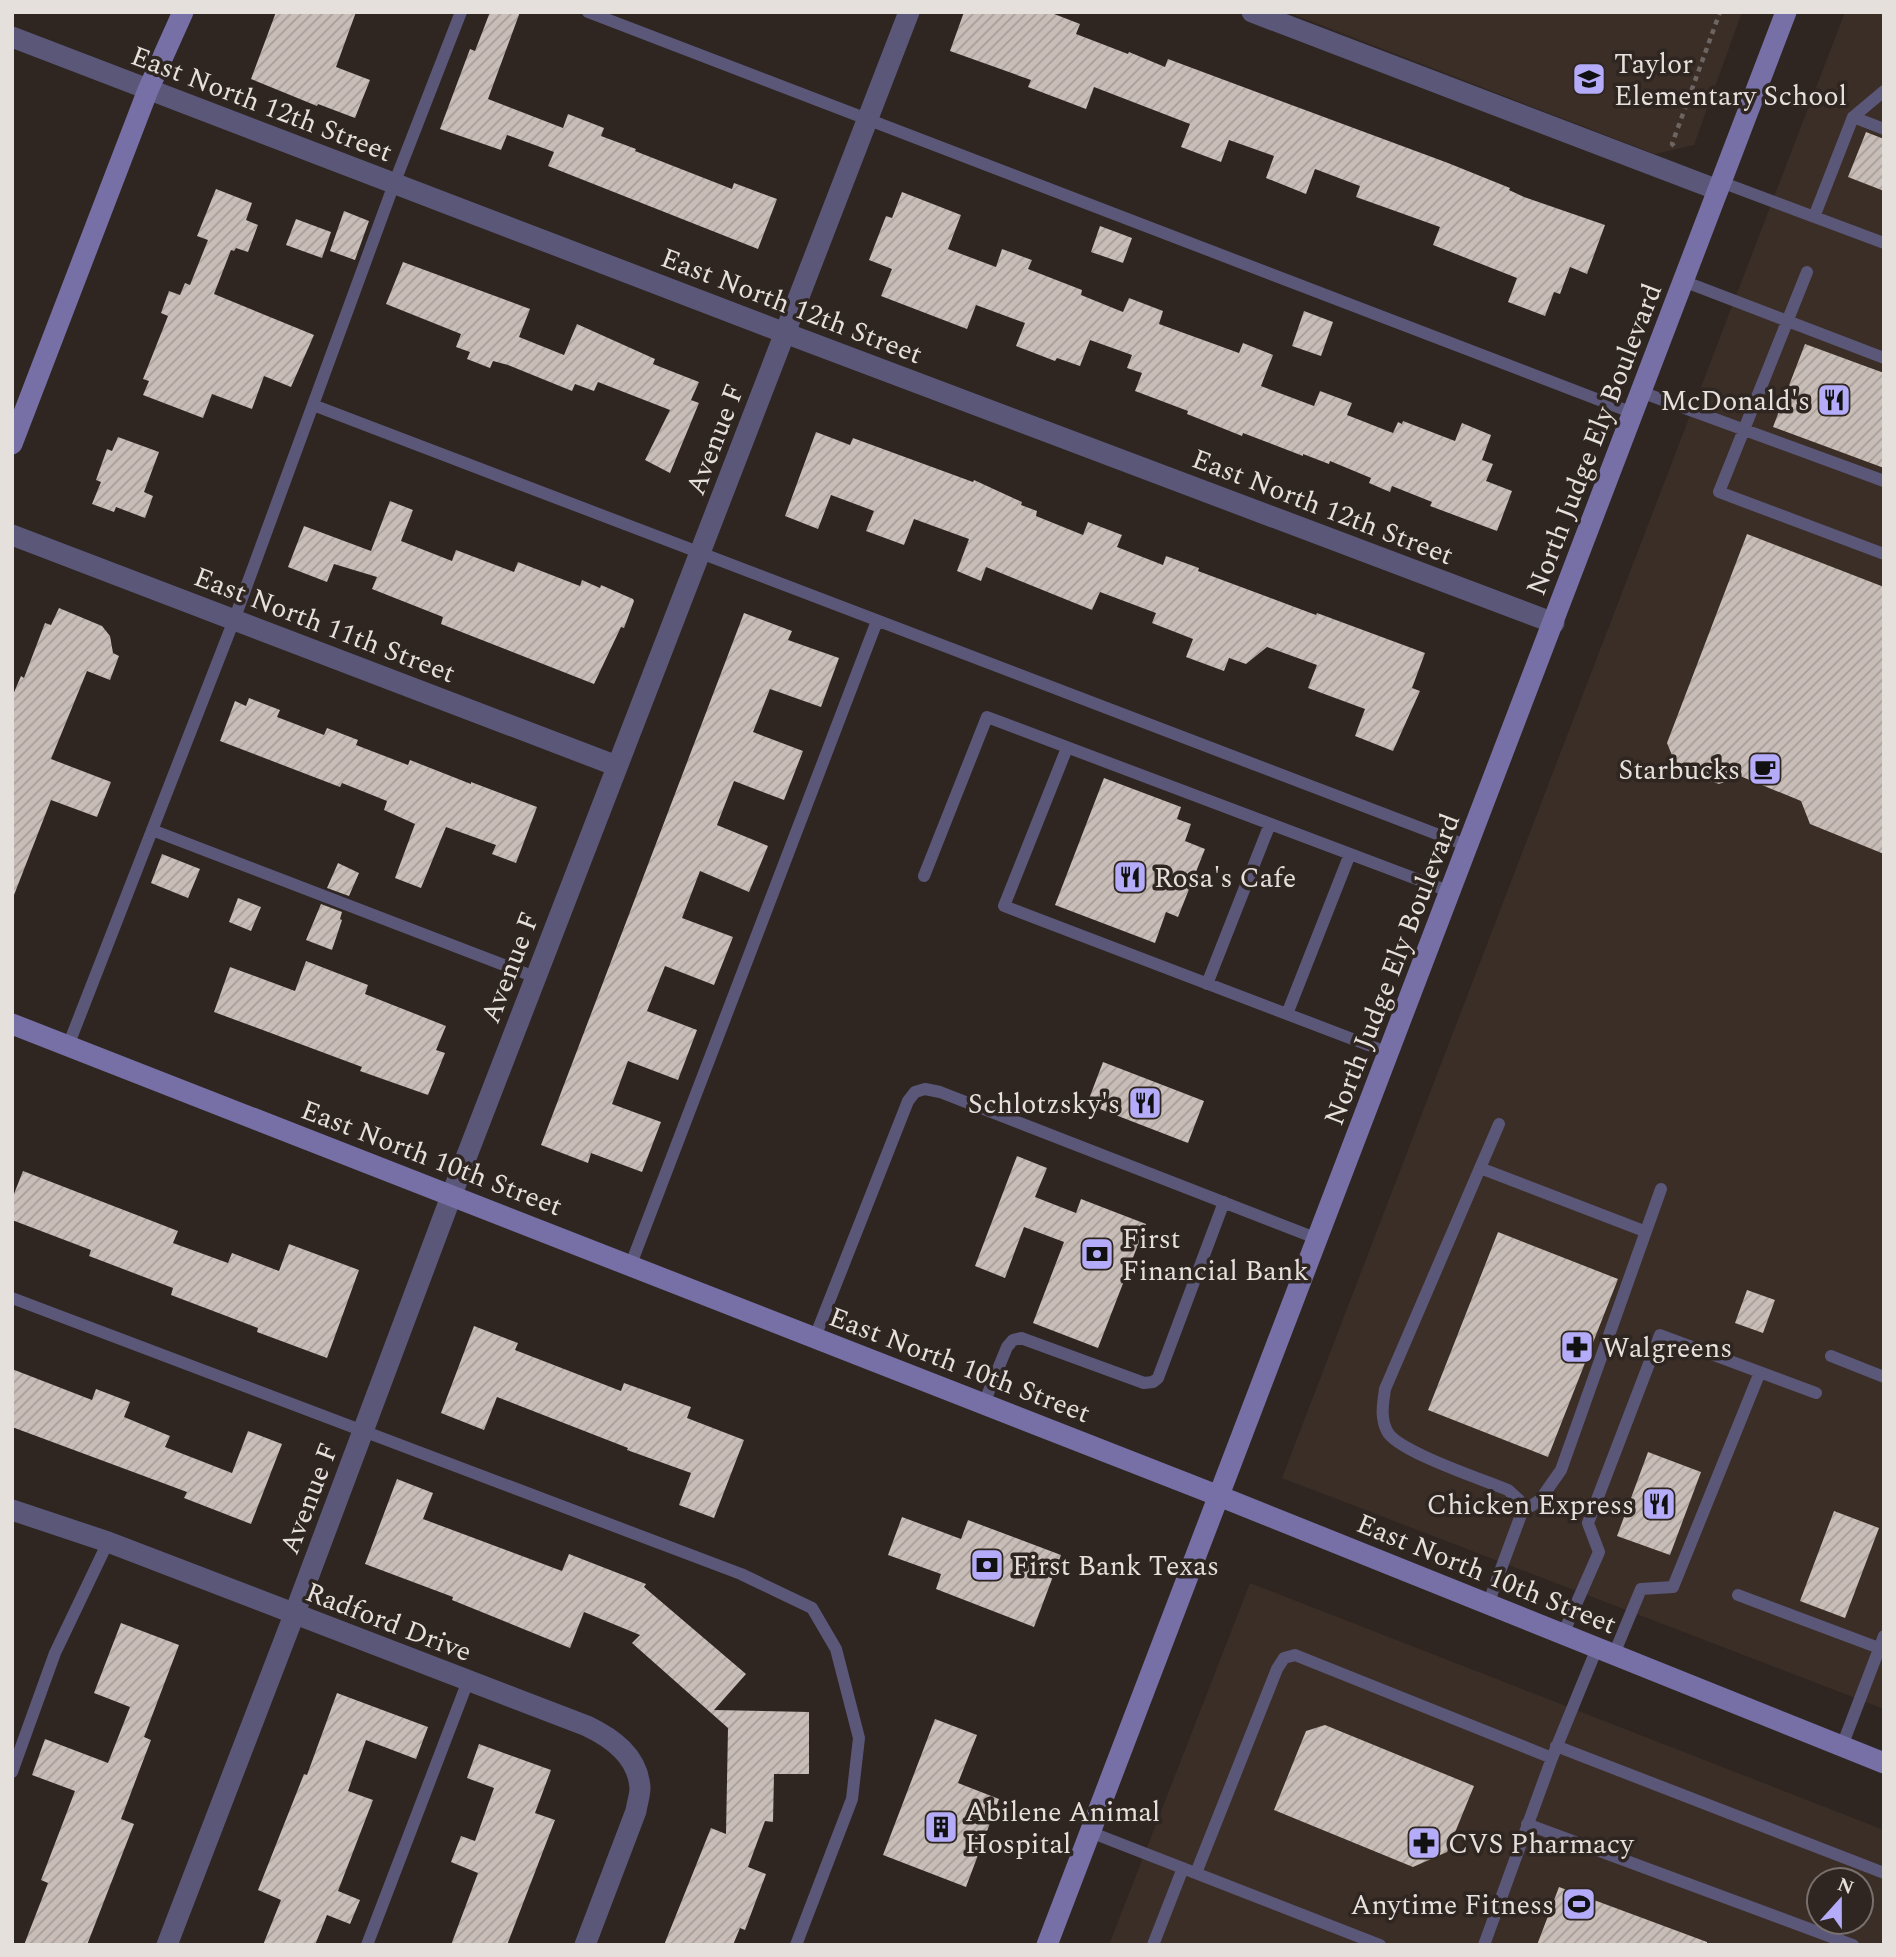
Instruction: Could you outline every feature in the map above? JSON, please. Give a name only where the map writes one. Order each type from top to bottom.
[{"type":"main road","points":[[148,90],[172,12]]},
{"type":"main road","points":[[12,444],[148,90],[183,12]]},
{"type":"main road","name":"North Judge Ely Boulevard","points":[[1046,1945],[1786,12]]},
{"type":"main road","name":"East North 10th Street","points":[[12,1024],[984,1403],[1884,1763]]},
{"type":"street","name":"Avenue F","points":[[167,1945],[295,1615],[535,977],[909,12]]},
{"type":"street","points":[[1252,12],[1719,186]]},
{"type":"street","name":"East North 12th Street","points":[[12,37],[1554,623]]},
{"type":"street","name":"East North 11th Street","points":[[12,536],[617,766]]},
{"type":"street","name":"Radford Drive","points":[[12,1510],[108,1542],[610,1737],[633,1761],[640,1788],[636,1811],[585,1945]]},
{"type":"lane","points":[[68,1046],[234,620],[394,184],[461,12]]},
{"type":"lane","points":[[588,12],[1633,413]]},
{"type":"lane","points":[[1814,217],[1853,117],[1884,91]]},
{"type":"lane","points":[[1853,117],[1884,129]]},
{"type":"lane","points":[[1719,186],[1884,243]]},
{"type":"lane","points":[[1807,272],[1719,492],[1884,554]]},
{"type":"lane","points":[[1683,281],[1884,358]]},
{"type":"lane","points":[[1641,392],[1884,481]]},
{"type":"lane","points":[[313,405],[1468,846]]},
{"type":"lane","points":[[631,1264],[877,621]]},
{"type":"lane","points":[[924,876],[987,717],[1451,892]]},
{"type":"lane","points":[[1067,748],[1004,906],[1389,1054]]},
{"type":"lane","points":[[1207,984],[1270,824]]},
{"type":"lane","points":[[152,830],[535,977]]},
{"type":"lane","points":[[1287,1014],[1350,854]]},
{"type":"lane","points":[[815,1337],[908,1101],[915,1091],[925,1089],[940,1092],[1318,1239]]},
{"type":"lane","points":[[1488,1604],[1522,1512],[1519,1500],[1508,1490],[1402,1446],[1387,1433],[1381,1413],[1385,1389],[1499,1124]]},
{"type":"lane","points":[[1480,1168],[1644,1231]]},
{"type":"lane","points":[[1522,1512],[1540,1500],[1561,1470],[1661,1189]]},
{"type":"lane","points":[[984,1403],[1007,1348],[1013,1340],[1021,1338],[1144,1383],[1158,1378],[1224,1202]]},
{"type":"lane","points":[[12,1298],[741,1574],[812,1608],[836,1649],[859,1738],[852,1799],[796,1945]]},
{"type":"lane","points":[[1563,1634],[1599,1552],[1588,1523],[1660,1335],[1816,1392]]},
{"type":"lane","points":[[1831,1356],[1884,1377]]},
{"type":"lane","points":[[1483,1945],[1554,1752],[1605,1651],[1641,1589],[1673,1587],[1760,1372]]},
{"type":"lane","points":[[12,1772],[55,1653],[108,1542]]},
{"type":"lane","points":[[1738,1595],[1881,1642],[1842,1746]]},
{"type":"lane","points":[[1196,1873],[1276,1669],[1284,1658],[1295,1655],[1884,1873]]},
{"type":"lane","points":[[367,1945],[468,1681]]},
{"type":"lane","points":[[1527,1824],[1853,1945]]},
{"type":"lane","points":[[1090,1832],[1374,1944]]},
{"type":"lane","points":[[1153,1945],[1183,1868]]},
{"type":"path","points":[[1681,153],[1672,144],[1720,12]]},
{"type":"shaded area","name":"Taylor Elementary School","points":[[1287,12],[1742,12],[1694,145],[1655,154]]},
{"type":"shaded area","points":[[1845,12],[1884,12],[1884,1709],[1282,1478]]},
{"type":"shaded area","points":[[1250,1583],[1884,1830],[1884,1945],[1109,1945]]},
{"type":"building","points":[[276,12],[356,12],[336,67],[370,80],[355,118],[318,104],[317,106],[251,79]]},
{"type":"building","points":[[490,12],[520,12],[488,99],[563,128],[568,114],[604,128],[601,136],[636,149],[635,151],[732,189],[734,183],[777,199],[758,249],[548,166],[554,152],[507,135],[501,150],[440,129],[470,49],[475,51]]},
{"type":"building","points":[[964,12],[1049,12],[1080,24],[1076,34],[1128,54],[1129,52],[1165,67],[1168,59],[1448,163],[1510,188],[1509,190],[1524,197],[1605,225],[1587,274],[1570,267],[1560,294],[1554,292],[1545,316],[1508,302],[1517,278],[1433,245],[1440,227],[1356,197],[1360,186],[1315,169],[1306,194],[1266,178],[1274,156],[1229,140],[1221,162],[1181,147],[1190,124],[1094,87],[1086,109],[1028,87],[1031,80],[950,51]]},
{"type":"building","points":[[1866,132],[1884,139],[1884,191],[1848,177]]},
{"type":"building","points":[[216,189],[252,203],[246,220],[258,225],[248,252],[236,248],[231,250],[214,294],[314,335],[291,387],[264,376],[252,409],[212,394],[203,418],[143,395],[149,381],[143,379],[168,316],[161,313],[169,291],[180,295],[185,283],[190,285],[208,240],[197,236]]},
{"type":"building","points":[[902,192],[961,215],[948,249],[996,267],[1002,249],[1032,260],[1028,269],[1082,290],[1081,295],[1123,312],[1129,298],[1163,311],[1159,324],[1239,353],[1243,343],[1273,355],[1261,386],[1314,406],[1320,391],[1352,403],[1347,415],[1393,433],[1398,422],[1402,424],[1403,421],[1455,441],[1462,423],[1491,435],[1482,460],[1493,464],[1486,481],[1512,491],[1497,531],[1430,506],[1432,502],[1392,486],[1390,492],[1369,483],[1371,478],[1330,461],[1329,464],[1303,456],[1243,433],[1242,436],[1187,414],[1188,411],[1135,391],[1142,373],[1127,368],[1132,355],[1090,340],[1080,366],[1057,358],[1055,361],[1016,346],[1025,323],[976,305],[967,329],[881,296],[892,269],[869,260],[886,216],[892,218]]},
{"type":"building","points":[[344,211],[369,221],[355,260],[330,251]]},
{"type":"building","points":[[296,219],[331,232],[322,258],[286,245]]},
{"type":"building","points":[[1100,226],[1132,238],[1123,263],[1091,252]]},
{"type":"building","points":[[403,262],[530,309],[519,337],[564,355],[577,324],[655,359],[653,364],[699,382],[691,400],[699,403],[670,473],[645,460],[670,410],[598,382],[594,391],[575,384],[572,391],[508,365],[493,361],[490,368],[467,359],[470,352],[456,347],[461,334],[386,304]]},
{"type":"building","points":[[1304,311],[1333,322],[1321,356],[1292,346]]},
{"type":"building","name":"McDonald's","points":[[1805,344],[1884,373],[1884,468],[1773,427]]},
{"type":"building","points":[[816,432],[850,445],[853,438],[973,482],[974,480],[1022,502],[1021,505],[1037,511],[1036,516],[1083,535],[1088,522],[1122,535],[1117,547],[1163,565],[1166,556],[1199,568],[1198,571],[1425,653],[1412,688],[1420,691],[1393,751],[1355,736],[1365,709],[1308,688],[1317,665],[1267,647],[1246,664],[1229,658],[1224,671],[1186,657],[1193,639],[1152,623],[1156,613],[1100,592],[1092,610],[986,567],[981,581],[957,571],[969,539],[914,519],[904,545],[866,531],[874,511],[831,495],[818,529],[785,516]]},
{"type":"building","points":[[118,437],[159,452],[144,492],[153,496],[145,518],[116,507],[114,512],[92,504],[101,482],[96,480],[107,449],[112,451]]},
{"type":"building","points":[[390,501],[413,510],[401,541],[452,561],[456,550],[514,572],[518,562],[580,586],[582,580],[633,599],[624,628],[621,627],[594,684],[441,624],[443,617],[372,589],[377,577],[334,564],[327,582],[288,567],[304,526],[371,551]]},
{"type":"building","points":[[1747,534],[1884,587],[1884,854],[1810,824],[1801,801],[1740,776],[1719,784],[1678,770],[1667,743]]},
{"type":"building","points":[[59,608],[102,626],[110,636],[113,653],[119,656],[110,680],[87,671],[51,759],[111,782],[97,817],[51,800],[14,895],[12,697],[21,676],[24,678],[45,623],[51,625]]},
{"type":"building","points":[[744,613],[792,631],[788,640],[839,658],[821,707],[770,689],[753,732],[803,751],[784,800],[734,781],[717,825],[768,846],[749,892],[700,871],[682,918],[733,937],[714,985],[665,966],[647,1011],[697,1030],[678,1080],[628,1061],[612,1104],[661,1122],[642,1172],[591,1153],[588,1163],[541,1145]]},
{"type":"building","points":[[249,698],[280,710],[277,717],[324,735],[327,728],[358,740],[356,745],[408,765],[410,760],[537,807],[516,863],[492,854],[496,845],[446,827],[421,888],[395,878],[415,824],[384,810],[387,801],[342,783],[340,787],[220,741],[235,701],[246,706]]},
{"type":"building","name":"Rosa's Cafe","points":[[1104,778],[1181,807],[1177,819],[1191,824],[1185,841],[1205,849],[1178,917],[1166,912],[1155,943],[1055,905]]},
{"type":"building","points":[[162,854],[200,869],[188,898],[151,883]]},
{"type":"building","points":[[338,863],[359,873],[349,896],[327,888]]},
{"type":"building","points":[[238,898],[261,907],[251,931],[229,922]]},
{"type":"building","points":[[321,904],[342,912],[332,950],[306,940]]},
{"type":"building","points":[[306,961],[368,985],[365,994],[446,1026],[436,1050],[445,1053],[428,1095],[360,1071],[362,1067],[214,1012],[230,967],[295,991]]},
{"type":"building","name":"Schlotzsky's","points":[[1103,1062],[1204,1101],[1188,1143],[1087,1104]]},
{"type":"building","name":"First Financial Bank","points":[[1017,1156],[1047,1168],[1035,1197],[1076,1213],[1081,1199],[1146,1224],[1098,1348],[1033,1323],[1064,1242],[1024,1227],[1005,1278],[975,1266]]},
{"type":"building","points":[[23,1171],[178,1231],[173,1243],[228,1263],[232,1253],[279,1271],[289,1244],[359,1270],[327,1358],[257,1332],[258,1328],[171,1295],[173,1288],[89,1256],[91,1250],[12,1220],[12,1199]]},
{"type":"building","name":"Walgreens","points":[[1498,1232],[1618,1279],[1548,1457],[1428,1410]]},
{"type":"building","points":[[1747,1290],[1775,1300],[1763,1333],[1735,1323]]},
{"type":"building","points":[[474,1326],[518,1343],[515,1350],[621,1391],[624,1383],[691,1407],[687,1418],[744,1440],[714,1518],[679,1505],[691,1473],[497,1397],[484,1430],[441,1413]]},
{"type":"building","points":[[12,1369],[92,1400],[96,1389],[130,1402],[124,1417],[170,1436],[165,1447],[232,1473],[248,1431],[282,1444],[251,1524],[184,1498],[187,1492],[12,1427]]},
{"type":"building","name":"Chicken Express","points":[[1648,1452],[1701,1472],[1670,1555],[1617,1536]]},
{"type":"building","points":[[397,1479],[433,1493],[423,1519],[562,1571],[569,1554],[646,1584],[644,1587],[746,1674],[714,1710],[809,1712],[809,1774],[774,1774],[773,1822],[765,1821],[748,1867],[766,1874],[745,1930],[740,1928],[733,1945],[664,1945],[711,1828],[726,1834],[728,1728],[632,1643],[640,1635],[584,1612],[570,1648],[452,1600],[453,1597],[365,1564]]},
{"type":"building","points":[[1834,1511],[1879,1528],[1845,1618],[1800,1601]]},
{"type":"building","name":"First Bank Texas","points":[[902,1517],[961,1539],[968,1520],[1061,1555],[1034,1627],[936,1589],[941,1574],[888,1555]]},
{"type":"building","points":[[121,1623],[179,1645],[144,1737],[151,1740],[121,1819],[134,1824],[87,1945],[24,1945],[48,1883],[41,1880],[75,1791],[32,1775],[45,1739],[108,1763],[130,1707],[94,1693]]},
{"type":"building","points":[[337,1693],[428,1727],[416,1759],[366,1740],[348,1791],[373,1800],[338,1891],[360,1900],[350,1924],[327,1915],[315,1945],[263,1945],[281,1900],[258,1890],[304,1774],[307,1775]]},
{"type":"building","name":"Abilene Animal Hospital","points":[[935,1719],[977,1735],[958,1783],[999,1799],[966,1887],[883,1855]]},
{"type":"building","name":"CVS Pharmacy","points":[[1325,1725],[1474,1786],[1447,1852],[1413,1867],[1274,1810],[1306,1731]]},
{"type":"building","points":[[479,1744],[551,1770],[535,1813],[555,1820],[507,1945],[451,1945],[478,1873],[451,1862],[461,1836],[475,1841],[494,1788],[467,1778]]},
{"type":"building","name":"Anytime Fitness","points":[[1559,1887],[1707,1942],[1707,1945],[1537,1945]]},
{"type":"place","name":"Taylor Elementary School","points":[[1589,79]]},
{"type":"place","name":"McDonald's","points":[[1834,400]]},
{"type":"place","name":"Starbucks","points":[[1765,769]]},
{"type":"place","name":"Rosa's Cafe","points":[[1130,877]]},
{"type":"place","name":"Schlotzsky's","points":[[1145,1103]]},
{"type":"place","name":"First Financial Bank","points":[[1097,1254]]},
{"type":"place","name":"Walgreens","points":[[1577,1347]]},
{"type":"place","name":"Chicken Express","points":[[1659,1504]]},
{"type":"place","name":"First Bank Texas","points":[[987,1565]]},
{"type":"place","name":"Abilene Animal Hospital","points":[[941,1827]]},
{"type":"place","name":"CVS Pharmacy","points":[[1424,1843]]},
{"type":"place","name":"Anytime Fitness","points":[[1579,1904]]}]
